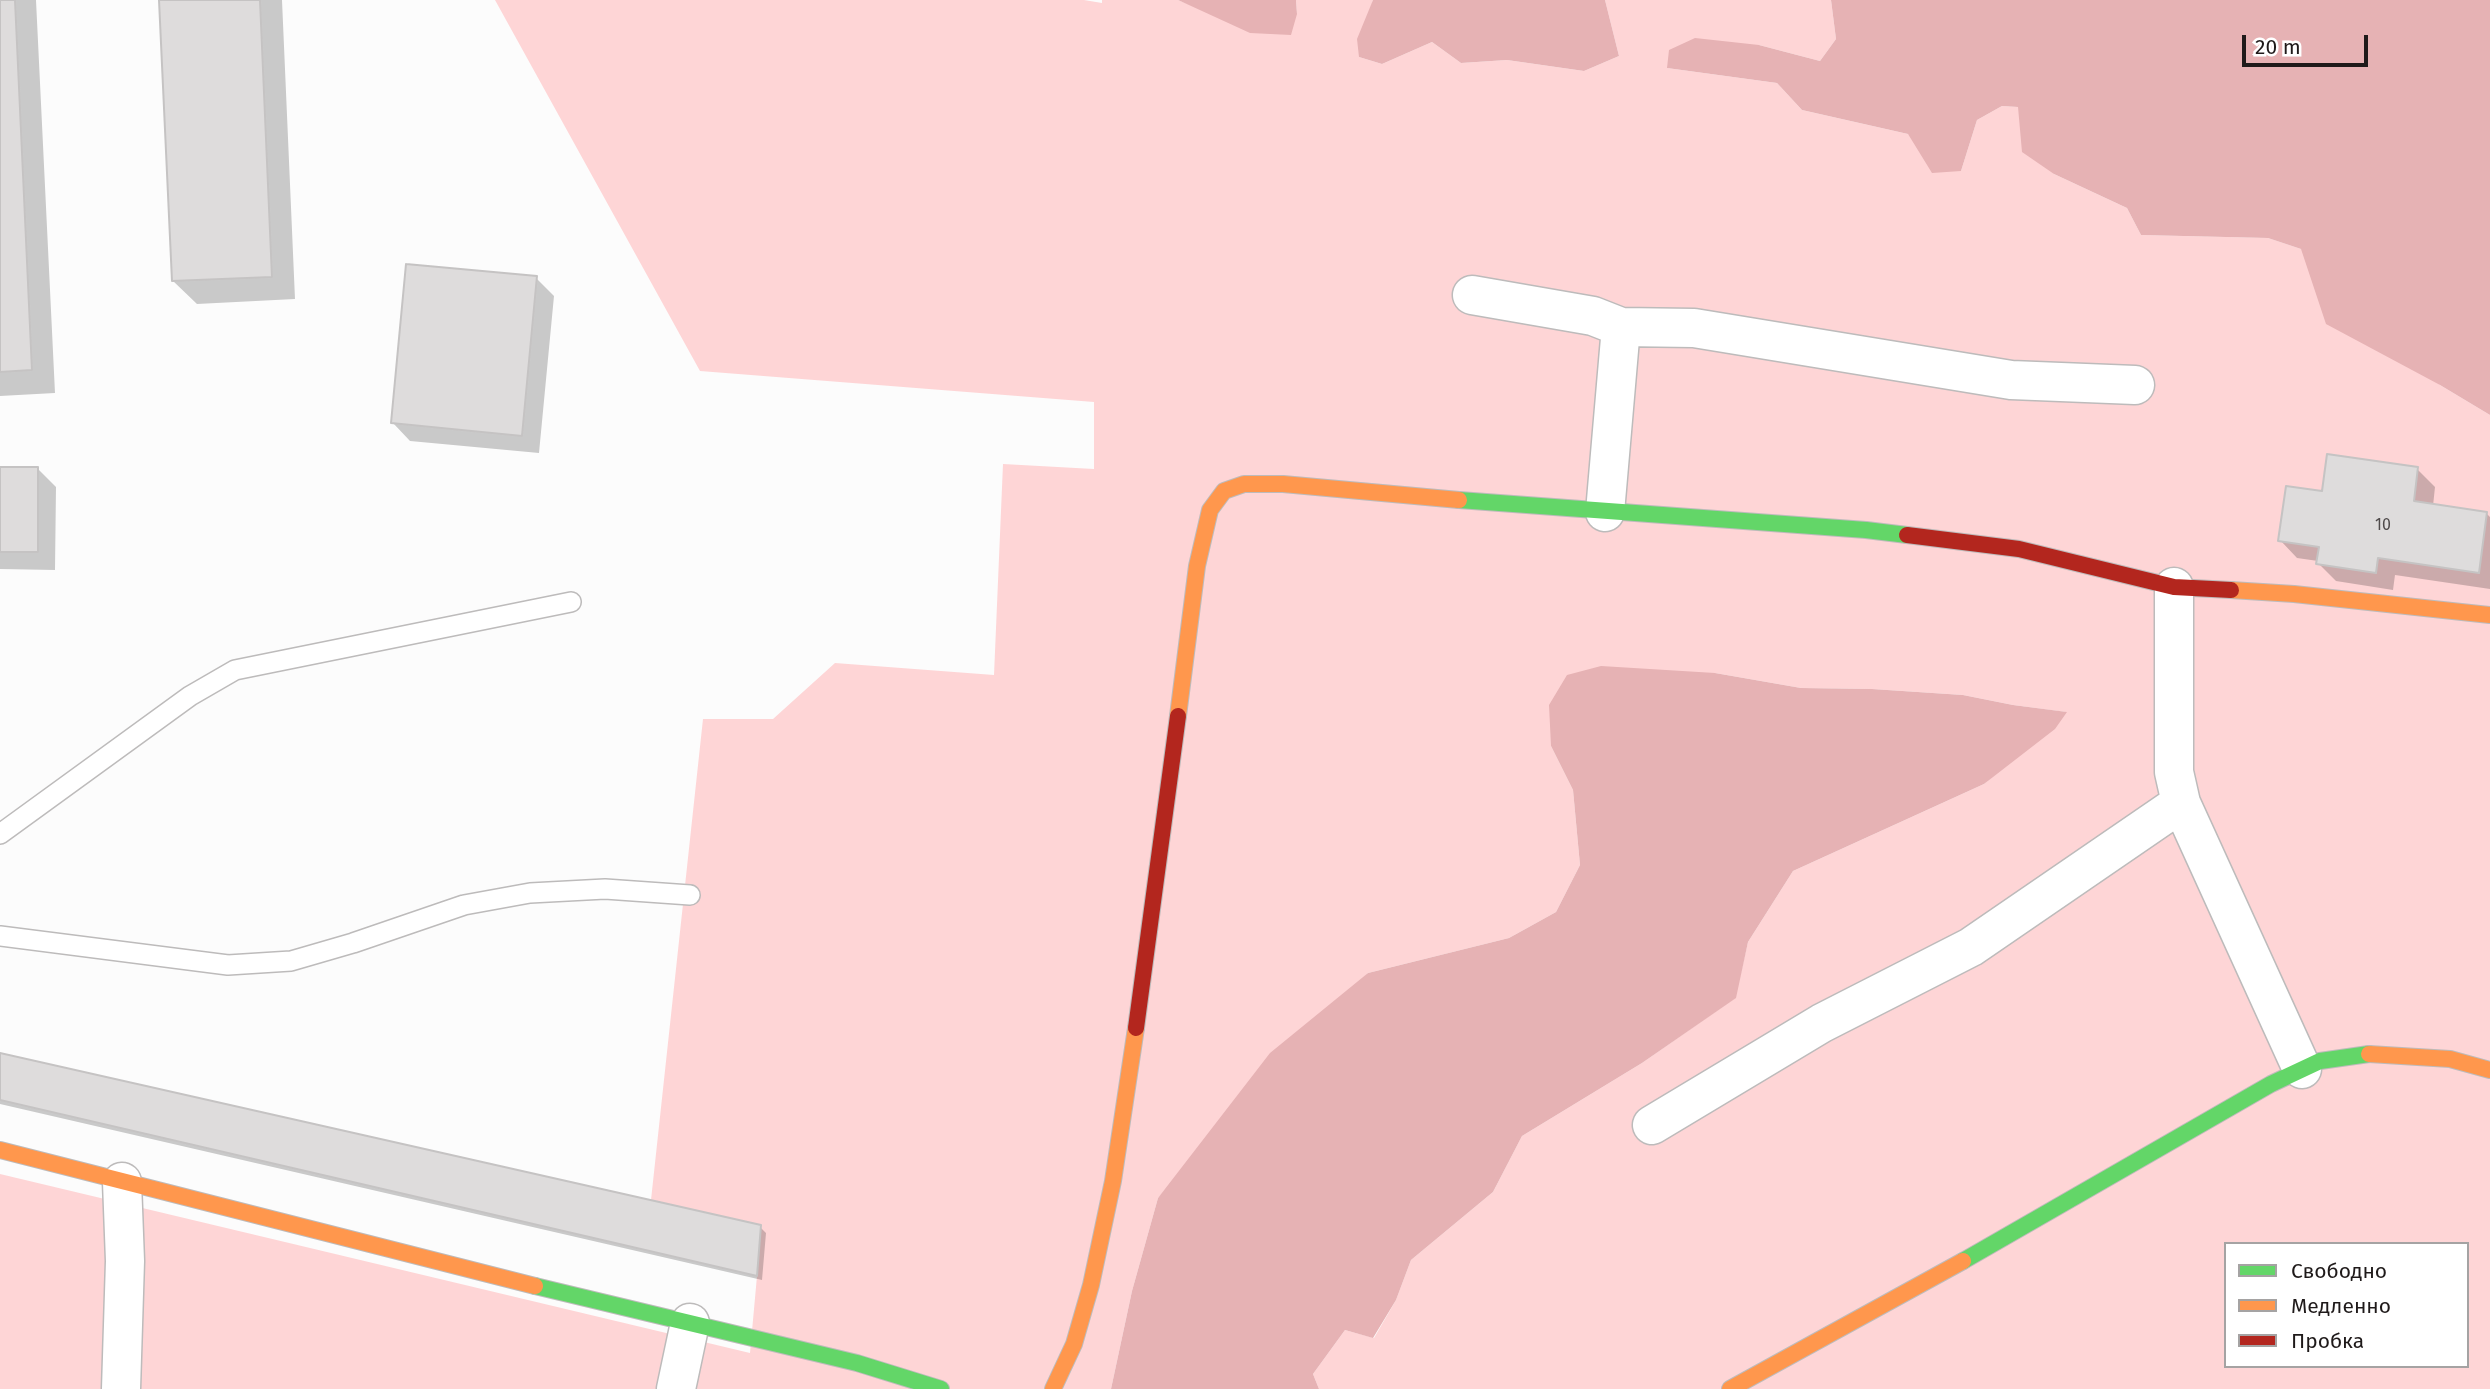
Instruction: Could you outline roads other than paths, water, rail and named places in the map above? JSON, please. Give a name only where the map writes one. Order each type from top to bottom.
[{"type":"street","points":[[1472,295],[1593,316],[1621,327],[1694,328],[2011,380],[2135,385]]},
{"type":"street","points":[[1605,512],[1621,327]]},
{"type":"street","points":[[1053,1389],[1074,1345],[1091,1285],[1113,1181],[1148,945],[1196,566],[1210,510],[1224,491],[1244,484],[1283,484],[1605,512],[1866,530],[2018,549],[2174,587],[2294,594],[2490,615]]},
{"type":"street","points":[[2174,587],[2174,772],[2180,803],[2302,1069]]},
{"type":"street","points":[[1652,1125],[1822,1023],[1971,947],[2180,803]]},
{"type":"street","points":[[1730,1389],[1916,1288],[2271,1084],[2320,1061],[2375,1053],[2450,1059],[2490,1070]]},
{"type":"street","points":[[0,1150],[857,1363],[942,1389]]},
{"type":"street","points":[[121,1389],[125,1261],[122,1181]]},
{"type":"street","points":[[676,1389],[690,1323]]},
{"type":"lane","points":[[0,834],[190,696],[235,670],[571,602]]},
{"type":"lane","points":[[0,936],[228,965],[291,961],[464,905],[530,893],[605,888],[690,895]]}]
